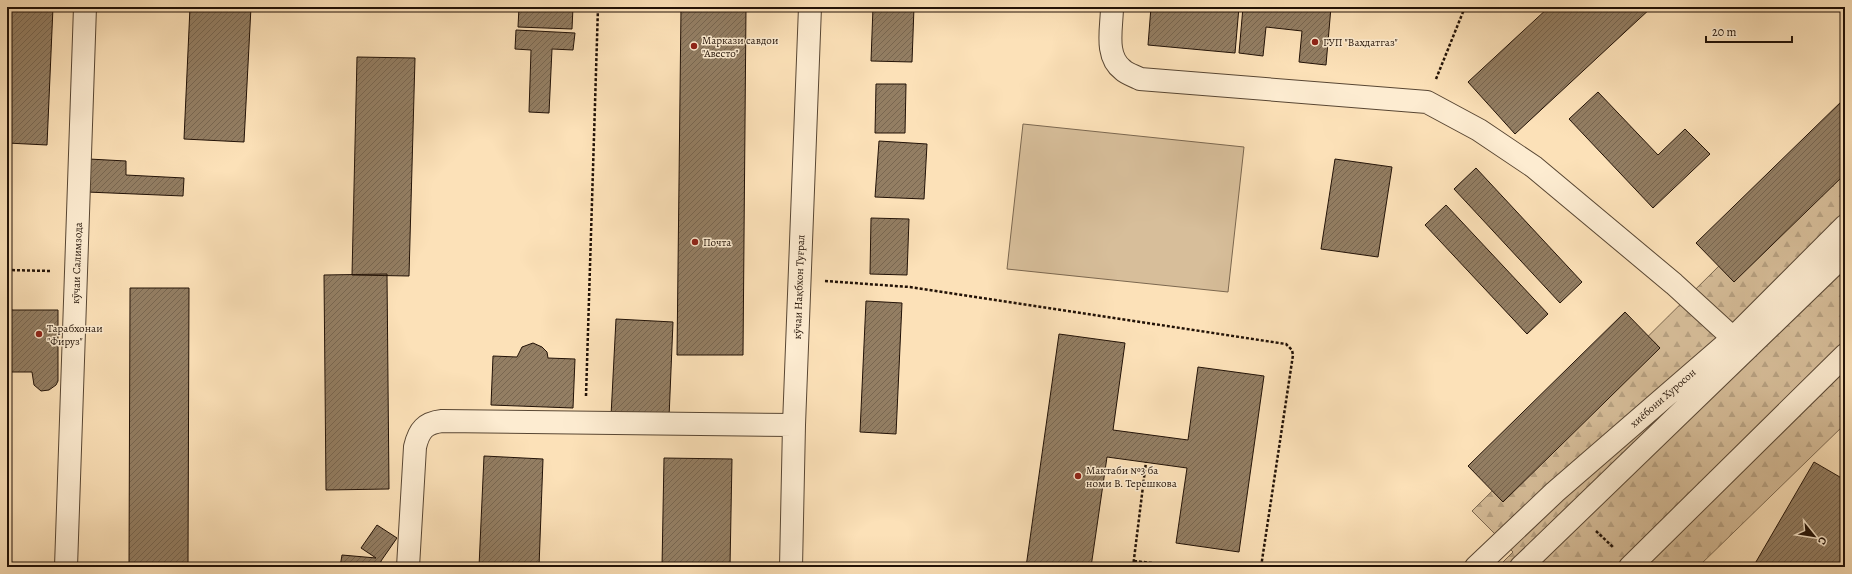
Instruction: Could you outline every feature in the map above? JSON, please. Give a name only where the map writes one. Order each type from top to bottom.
[{"type":"street","name":"кӯчаи Салимзода","points":[[66,567],[85,7]]},
{"type":"street","name":"кӯчаи Нақбхон Туғрал","points":[[792,567],[794,425],[810,7]]},
{"type":"street","points":[[1112,7],[1111,50],[1114,61],[1123,70],[1140,79],[1427,102],[1479,130],[1534,167],[1674,284],[1733,338]]},
{"type":"street","name":"хиёбони Хуросон","points":[[1476,567],[1555,492],[1733,338],[1845,226]]},
{"type":"street","points":[[1522,567],[1845,254]]},
{"type":"street","points":[[1630,567],[1845,355]]},
{"type":"street","points":[[408,567],[415,447],[418,436],[424,426],[433,422],[794,425]]},
{"type":"path","points":[[586,424],[598,7]]},
{"type":"path","points":[[1427,102],[1465,7]]},
{"type":"path","points":[[7,270],[77,272]]},
{"type":"path","points":[[800,279],[910,287],[1286,344],[1292,350],[1293,355],[1261,567]]},
{"type":"path","points":[[1133,567],[1146,462]]},
{"type":"path","points":[[1134,561],[1188,567]]},
{"type":"green space","points":[[1023,124],[1244,147],[1228,292],[1007,269]]},
{"type":"green space","points":[[1845,141],[1845,424],[1698,567],[1498,567],[1513,552],[1472,511]]},
{"type":"building","points":[[7,7],[53,7],[47,145],[7,143]]},
{"type":"building","points":[[190,7],[251,7],[244,142],[184,139]]},
{"type":"building","points":[[519,7],[573,7],[572,29],[518,27]]},
{"type":"building","points":[[681,7],[746,7],[743,355],[677,355]]},
{"type":"building","points":[[873,7],[914,7],[912,62],[871,61]]},
{"type":"building","points":[[1151,7],[1239,7],[1235,53],[1148,45]]},
{"type":"building","name":"ГУП \"Вахдатгаз\"","points":[[1243,7],[1331,7],[1326,65],[1299,62],[1302,31],[1266,27],[1263,56],[1239,53]]},
{"type":"building","points":[[1549,7],[1652,7],[1515,134],[1468,82]]},
{"type":"building","points":[[516,30],[575,33],[573,50],[552,49],[549,113],[529,112],[531,50],[515,49]]},
{"type":"building","points":[[357,57],[415,58],[409,276],[352,275]]},
{"type":"building","points":[[876,84],[906,84],[905,133],[875,133]]},
{"type":"building","points":[[1598,92],[1658,155],[1685,129],[1710,154],[1653,208],[1569,119]]},
{"type":"building","points":[[1845,98],[1845,174],[1734,282],[1696,243]]},
{"type":"building","points":[[879,141],[927,144],[924,199],[875,197]]},
{"type":"building","points":[[89,159],[126,161],[126,175],[184,178],[183,196],[87,192]]},
{"type":"building","points":[[1335,159],[1392,167],[1378,257],[1321,249]]},
{"type":"building","points":[[1476,168],[1582,282],[1560,303],[1454,189]]},
{"type":"building","points":[[1446,205],[1548,314],[1527,334],[1425,225]]},
{"type":"building","points":[[871,218],[909,219],[907,275],[870,274]]},
{"type":"building","points":[[387,274],[389,489],[326,490],[324,275]]},
{"type":"building","points":[[130,288],[189,288],[188,567],[129,567]]},
{"type":"building","points":[[866,301],[902,303],[896,434],[860,432]]},
{"type":"building","points":[[7,302],[12,310],[58,310],[58,381],[56,385],[49,390],[41,391],[34,385],[32,372],[7,372]]},
{"type":"building","points":[[1625,312],[1660,348],[1503,502],[1468,466]]},
{"type":"building","points":[[616,319],[673,322],[669,418],[611,416]]},
{"type":"building","points":[[1059,334],[1125,343],[1113,430],[1188,440],[1198,367],[1264,376],[1239,552],[1176,543],[1187,468],[1107,457],[1091,567],[1026,567]]},
{"type":"building","points":[[533,343],[542,347],[547,352],[548,358],[575,359],[573,408],[491,405],[493,356],[517,357],[522,347]]},
{"type":"building","points":[[484,456],[543,459],[539,567],[479,567]]},
{"type":"building","points":[[664,458],[732,459],[730,567],[662,567]]},
{"type":"building","points":[[1814,462],[1845,480],[1845,567],[1753,567]]},
{"type":"building","points":[[377,525],[397,538],[381,561],[381,567],[340,567],[342,555],[376,558],[361,548]]},
{"type":"place","name":"ГУП \"Вахдатгаз\"","points":[[1315,42]]},
{"type":"place","name":"Маркази савдои \"Авесто\"","points":[[694,46]]},
{"type":"place","name":"Почта","points":[[695,242]]},
{"type":"place","name":"Тарабхонаи \"Фируз\"","points":[[39,334]]},
{"type":"place","name":"Мактаби №3 ба номи В. Терешкова","points":[[1078,476]]}]
